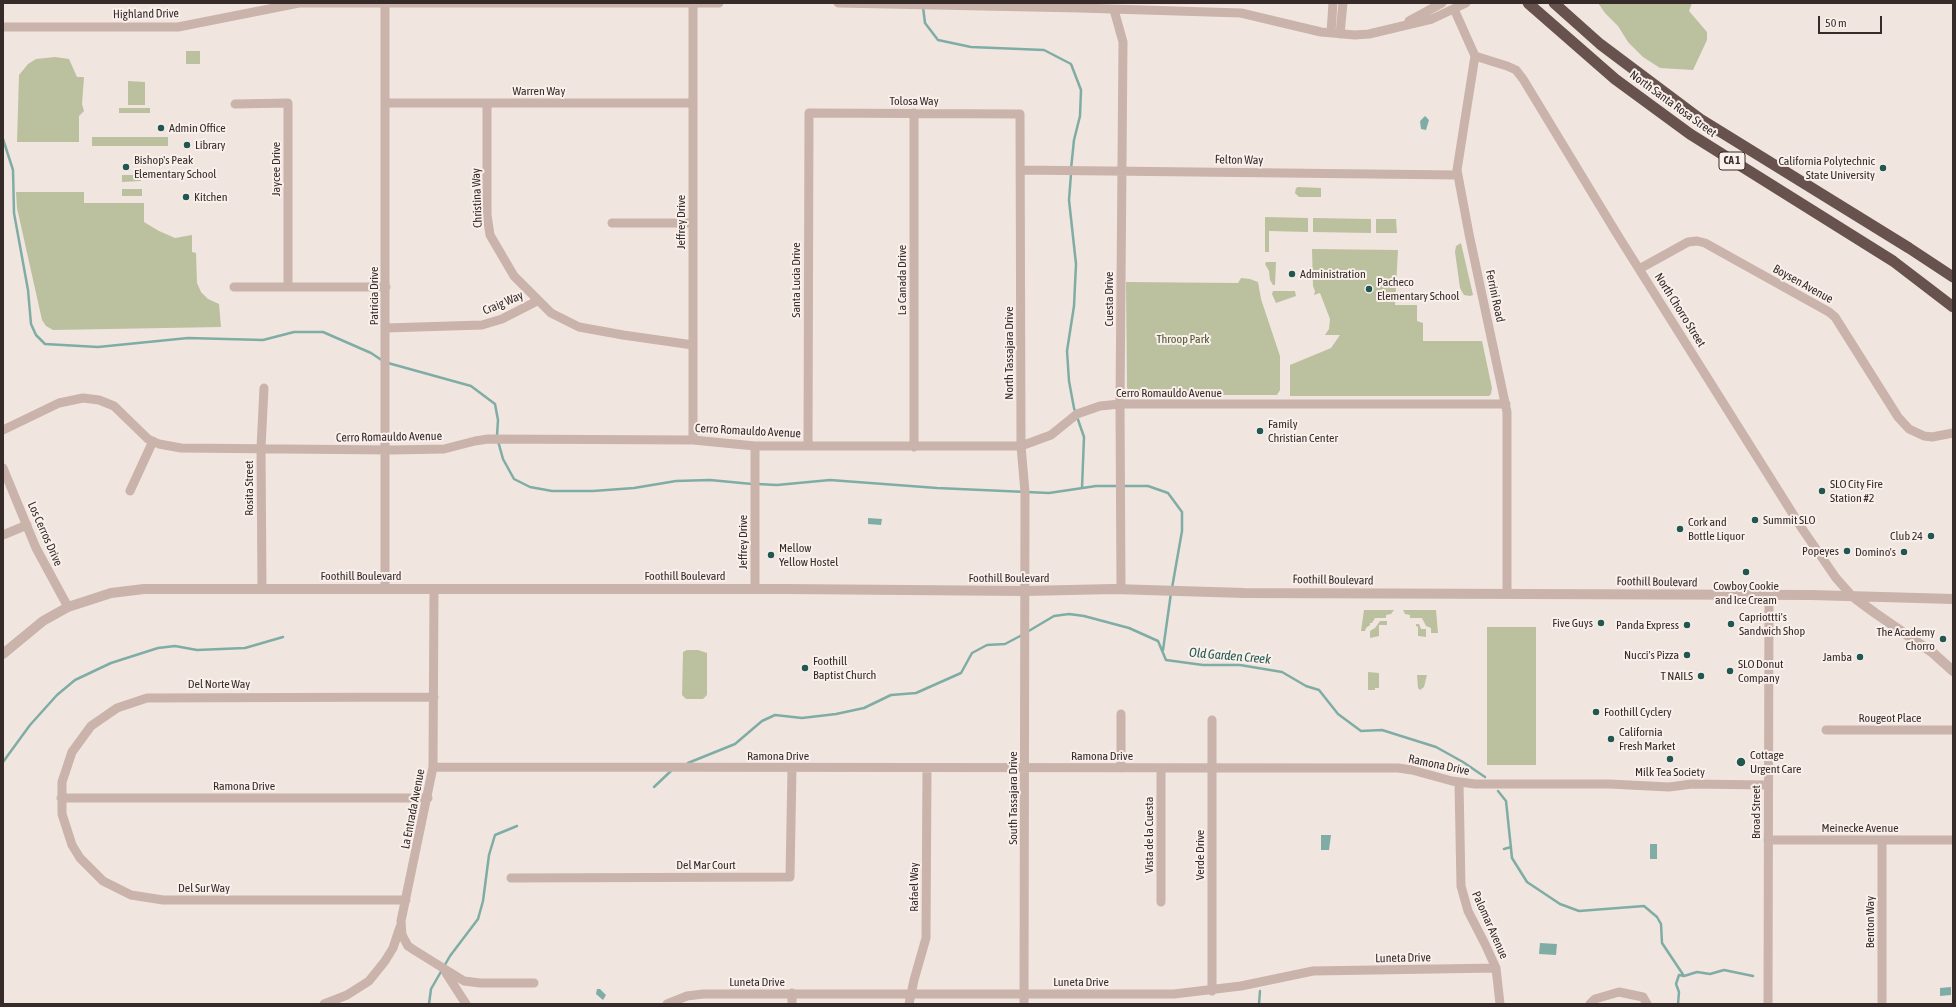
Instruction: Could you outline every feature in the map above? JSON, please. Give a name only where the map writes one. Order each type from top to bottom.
[{"type":"highway","name":"North Santa Rosa Street","points":[[1528,3],[1615,79],[1690,134],[1893,261],[1953,306]]},
{"type":"highway","name":"North Santa Rosa Street","points":[[1554,3],[1600,44],[1700,119],[1903,244],[1953,277]]},
{"type":"street","name":"Patricia Drive","points":[[385,3],[385,589]]},
{"type":"street","name":"Jeffrey Drive","points":[[693,3],[693,440]]},
{"type":"street","name":"Highland Drive","points":[[3,27],[178,27],[291,4],[719,3]]},
{"type":"street","points":[[838,3],[1080,5],[1114,10],[1241,13],[1286,25],[1336,34],[1369,34],[1397,28],[1432,19],[1466,3]]},
{"type":"street","points":[[1333,3],[1336,34]]},
{"type":"street","points":[[1336,34],[1343,3]]},
{"type":"street","points":[[1397,28],[1442,3]]},
{"type":"street","points":[[1454,9],[1475,56]]},
{"type":"street","name":"Cuesta Drive","points":[[1114,10],[1123,42],[1120,404],[1121,589]]},
{"type":"street","name":"Ferrini Road","points":[[1475,56],[1457,170],[1469,234],[1506,404],[1507,593]]},
{"type":"street","name":"North Chorro Street","points":[[1475,56],[1516,70],[1523,79],[1617,234],[1641,268],[1803,530],[1836,578],[1852,596]]},
{"type":"street","name":"Jaycee Drive","points":[[235,104],[288,103],[288,288]]},
{"type":"street","name":"Warren Way","points":[[386,103],[693,103]]},
{"type":"street","name":"Christina Way","points":[[488,103],[488,215],[490,235],[514,276],[537,301]]},
{"type":"street","name":"Tolosa Way","points":[[808,113],[1020,114]]},
{"type":"street","name":"Santa Lucia Drive","points":[[808,113],[808,446]]},
{"type":"street","name":"La Canada Drive","points":[[914,113],[914,447]]},
{"type":"street","name":"North Tassajara Drive","points":[[1020,114],[1021,446],[1025,492],[1024,592]]},
{"type":"street","name":"Felton Way","points":[[1020,170],[1458,175]]},
{"type":"street","points":[[612,223],[693,223]]},
{"type":"street","name":"Boysen Avenue","points":[[1641,268],[1688,242],[1697,241],[1704,243],[1829,312],[1835,317],[1898,417],[1909,429],[1924,436],[1932,437],[1953,433]]},
{"type":"street","points":[[234,287],[386,288]]},
{"type":"street","name":"Craig Way","points":[[386,328],[482,325],[502,319],[537,301],[551,313],[579,327],[623,335],[693,344]]},
{"type":"street","name":"Rosita Street","points":[[262,589],[261,448],[264,388]]},
{"type":"street","name":"Cerro Romauldo Avenue","points":[[3,430],[67,401],[91,398],[114,406],[127,417],[140,432],[153,441],[170,447],[181,448],[386,450],[444,448],[475,440],[488,439],[693,440],[755,446],[1021,446],[1051,435],[1077,414],[1100,406],[1120,404],[1506,404]]},
{"type":"street","points":[[130,491],[153,441]]},
{"type":"street","name":"Jeffrey Drive","points":[[755,446],[755,590]]},
{"type":"street","name":"Los Cerros Drive","points":[[3,468],[36,548],[68,607]]},
{"type":"street","points":[[3,535],[27,525]]},
{"type":"street","name":"Foothill Boulevard","points":[[3,654],[43,621],[68,607],[95,597],[127,590],[434,589],[1024,592],[1121,589],[1306,593],[1852,596],[1953,599]]},
{"type":"street","name":"La Entrada Avenue","points":[[434,589],[433,767],[428,798],[401,921],[402,934],[408,946],[444,969],[466,1004]]},
{"type":"street","name":"South Tassajara Drive","points":[[1024,592],[1024,1004]]},
{"type":"street","name":"Broad Street","points":[[1768,595],[1768,1004]]},
{"type":"street","points":[[1852,596],[1933,653],[1953,671]]},
{"type":"street","name":"Del Norte Way","points":[[61,798],[66,767],[80,738],[103,716],[131,701],[163,696],[434,697]]},
{"type":"street","points":[[1121,714],[1121,768]]},
{"type":"street","name":"Verde Drive","points":[[1212,720],[1212,991]]},
{"type":"street","name":"Rougeot Place","points":[[1826,730],[1953,730]]},
{"type":"street","name":"Ramona Drive","points":[[433,767],[1398,768],[1412,770],[1459,783],[1609,784],[1669,787],[1692,784],[1768,785]]},
{"type":"street","name":"Del Mar Court","points":[[511,878],[790,877],[792,768]]},
{"type":"street","name":"Rafael Way","points":[[909,1004],[910,994],[926,938],[927,768]]},
{"type":"street","name":"Vista de la Cuesta","points":[[1161,768],[1161,902]]},
{"type":"street","name":"Palomar Avenue","points":[[1459,783],[1461,886],[1468,911],[1486,944],[1496,968],[1500,1004]]},
{"type":"street","name":"Ramona Drive","points":[[61,798],[428,798]]},
{"type":"street","name":"Del Sur Way","points":[[61,798],[66,830],[80,858],[103,881],[131,895],[163,900],[406,900]]},
{"type":"street","name":"Meinecke Avenue","points":[[1768,840],[1953,840]]},
{"type":"street","name":"Benton Way","points":[[1882,840],[1882,1004]]},
{"type":"street","points":[[324,1004],[348,996],[369,981],[378,971],[392,948],[401,921]]},
{"type":"street","name":"Luneta Drive","points":[[667,1004],[687,996],[703,994],[1174,994],[1212,991],[1313,971],[1496,968]]},
{"type":"street","points":[[444,969],[459,978],[475,983],[534,983]]},
{"type":"street","points":[[1590,1004],[1595,999],[1619,992],[1643,997],[1647,1004]]},
{"type":"street","points":[[792,994],[792,1004]]},
{"type":"green space","points":[[1598,3],[1692,3],[1689,11],[1707,32],[1707,40],[1693,70],[1660,68],[1643,57],[1628,42],[1618,26],[1605,13]]},
{"type":"green space","points":[[186,51],[200,51],[200,64],[186,64]]},
{"type":"green space","points":[[55,57],[69,59],[77,77],[84,77],[82,104],[84,111],[79,116],[79,142],[17,142],[19,75],[28,64],[36,59]]},
{"type":"green space","points":[[128,81],[145,82],[145,105],[128,105]]},
{"type":"green space","points":[[119,108],[150,108],[150,113],[119,113]]},
{"type":"green space","points":[[92,137],[168,137],[168,146],[92,146]]},
{"type":"green space","points":[[122,175],[141,175],[141,181],[122,182]]},
{"type":"green space","points":[[1296,188],[1321,188],[1321,197],[1299,197],[1295,193]]},
{"type":"green space","points":[[122,189],[142,189],[142,196],[122,196]]},
{"type":"green space","points":[[16,192],[84,192],[84,203],[144,203],[144,222],[175,238],[192,235],[192,252],[196,253],[197,283],[201,292],[208,299],[219,304],[221,327],[53,330],[46,326],[42,320],[17,208]]},
{"type":"green space","points":[[1265,217],[1308,218],[1308,232],[1269,231],[1269,252],[1265,252]]},
{"type":"green space","points":[[1313,218],[1371,219],[1371,233],[1313,232]]},
{"type":"green space","points":[[1376,219],[1396,219],[1397,233],[1376,233]]},
{"type":"green space","points":[[1461,243],[1473,295],[1470,296],[1464,295],[1460,288],[1455,252],[1456,246]]},
{"type":"green space","points":[[1312,249],[1398,250],[1395,305],[1417,305],[1417,321],[1423,323],[1423,341],[1482,341],[1492,388],[1491,394],[1489,396],[1290,396],[1290,365],[1331,348],[1340,335],[1325,335],[1329,329],[1330,319],[1320,293],[1314,295]]},
{"type":"green space","points":[[1266,262],[1276,262],[1275,285],[1273,285],[1270,280],[1269,271],[1265,264]]},
{"type":"green space","name":"Throop Park","points":[[1241,278],[1258,282],[1261,299],[1280,356],[1280,390],[1277,395],[1135,395],[1127,388],[1126,282],[1238,283]]},
{"type":"green space","points":[[1273,291],[1295,291],[1296,296],[1276,303],[1272,294]]},
{"type":"green space","points":[[1364,610],[1394,610],[1391,614],[1386,615],[1386,618],[1375,618],[1365,631],[1361,631]]},
{"type":"green space","points":[[1403,610],[1436,610],[1438,633],[1431,633],[1431,628],[1426,626],[1422,618],[1410,618],[1410,615],[1405,614]]},
{"type":"green space","points":[[1380,621],[1387,621],[1387,625],[1379,625],[1379,636],[1370,638],[1370,631],[1375,628]]},
{"type":"green space","points":[[1416,624],[1419,624],[1421,629],[1426,629],[1426,637],[1418,636],[1418,627]]},
{"type":"green space","points":[[1487,627],[1536,627],[1536,765],[1487,765]]},
{"type":"green space","points":[[687,650],[698,650],[707,653],[707,695],[703,699],[686,699],[682,695],[683,652]]},
{"type":"green space","points":[[1368,672],[1379,673],[1379,688],[1375,688],[1375,690],[1368,690]]},
{"type":"green space","points":[[1417,675],[1427,675],[1424,687],[1420,690],[1418,688]]},
{"type":"water","points":[[1425,116],[1429,120],[1426,130],[1421,129],[1420,121]]},
{"type":"water","points":[[868,518],[882,519],[881,525],[868,524]]},
{"type":"water","points":[[1321,835],[1331,835],[1329,850],[1321,850]]},
{"type":"water","points":[[1650,844],[1657,844],[1657,859],[1650,859]]},
{"type":"water","points":[[1540,943],[1557,944],[1556,955],[1539,954]]},
{"type":"water","points":[[1951,987],[1951,995],[1940,996],[1940,988]]},
{"type":"water","points":[[597,989],[600,989],[606,995],[603,1000],[596,994]]},
{"type":"waterway","points":[[923,7],[925,23],[938,40],[971,47],[1044,50],[1071,64],[1081,90],[1080,116],[1074,140],[1071,169]]},
{"type":"waterway","points":[[3,139],[13,170],[14,213],[28,290],[31,324],[36,335],[45,344],[98,347],[188,338],[263,340],[294,332],[323,332],[371,353],[383,361]]},
{"type":"waterway","points":[[1071,174],[1069,200],[1076,264],[1074,306],[1067,351],[1069,381],[1074,408],[1084,437],[1082,488]]},
{"type":"waterway","points":[[388,363],[471,386],[495,404],[498,420],[497,436]]},
{"type":"waterway","points":[[498,441],[503,459],[514,479],[530,487],[552,491],[593,491],[634,488],[676,481],[710,480],[752,484]]},
{"type":"waterway","points":[[757,484],[777,485],[830,480],[937,488],[1049,493],[1096,486],[1148,486],[1168,493],[1182,512],[1182,531],[1172,588]]},
{"type":"waterway","points":[[1163,650],[1171,593]]},
{"type":"waterway","name":"Old Garden Creek","points":[[1027,632],[1054,616],[1069,614],[1084,616],[1129,628],[1158,641],[1166,660],[1203,665],[1240,665],[1282,672],[1306,686],[1319,690],[1338,714],[1361,731],[1382,730],[1436,747],[1463,762],[1485,777]]},
{"type":"waterway","points":[[688,763],[735,744],[762,721],[775,715],[802,718],[836,714],[864,708],[891,695],[916,693],[961,673],[972,653],[987,645],[1005,644],[1022,635]]},
{"type":"waterway","points":[[3,762],[30,725],[57,695],[75,680],[111,663],[158,648],[175,646],[197,650],[245,648],[283,637]]},
{"type":"waterway","points":[[654,787],[672,770]]},
{"type":"waterway","name":"Old Garden Creek","points":[[1498,791],[1506,801],[1512,858],[1527,882],[1560,904],[1579,911],[1644,906],[1657,917],[1661,924],[1662,943],[1684,976]]},
{"type":"waterway","points":[[429,1004],[431,989],[450,956],[478,919],[483,901],[489,855],[495,835],[517,826]]},
{"type":"waterway","name":"Old Garden Creek","points":[[1504,849],[1511,847]]},
{"type":"waterway","name":"Old Garden Creek","points":[[1678,1004],[1679,992],[1676,984],[1679,975],[1684,976],[1697,972],[1710,974],[1724,970],[1753,976]]},
{"type":"waterway","points":[[1259,1004],[1260,991]]},
{"type":"place","name":"Admin Office","points":[[161,128]]},
{"type":"place","name":"Library","points":[[187,145]]},
{"type":"place","name":"Bishop's Peak Elementary School","points":[[126,167]]},
{"type":"place","name":"California Polytechnic State University","points":[[1883,168]]},
{"type":"place","name":"Kitchen","points":[[186,197]]},
{"type":"place","name":"Administration","points":[[1292,274]]},
{"type":"place","name":"Pacheco Elementary School","points":[[1369,289]]},
{"type":"place","name":"Family Christian Center","points":[[1260,431]]},
{"type":"place","name":"SLO City Fire Station #2","points":[[1822,491]]},
{"type":"place","name":"Summit SLO","points":[[1755,520]]},
{"type":"place","name":"Cork and Bottle Liquor","points":[[1680,529]]},
{"type":"place","name":"Club 24","points":[[1931,536]]},
{"type":"place","name":"Popeyes","points":[[1847,551]]},
{"type":"place","name":"Domino's","points":[[1904,552]]},
{"type":"place","name":"Mellow Yellow Hostel","points":[[771,555]]},
{"type":"place","name":"Cowboy Cookie and Ice Cream","points":[[1746,572]]},
{"type":"place","name":"Five Guys","points":[[1601,623]]},
{"type":"place","name":"Capriottti's Sandwich Shop","points":[[1731,624]]},
{"type":"place","name":"Panda Express","points":[[1687,625]]},
{"type":"place","name":"The Academy Chorro","points":[[1943,639]]},
{"type":"place","name":"Nucci's Pizza","points":[[1687,655]]},
{"type":"place","name":"Jamba","points":[[1860,657]]},
{"type":"place","name":"Foothill Baptist Church","points":[[805,668]]},
{"type":"place","name":"SLO Donut Company","points":[[1730,671]]},
{"type":"place","name":"T NAILS","points":[[1701,676]]},
{"type":"place","name":"Foothill Cyclery","points":[[1596,712]]},
{"type":"place","name":"California Fresh Market","points":[[1611,739]]},
{"type":"place","name":"Milk Tea Society","points":[[1670,759]]},
{"type":"place","name":"Cottage Urgent Care","points":[[1741,762]]}]
